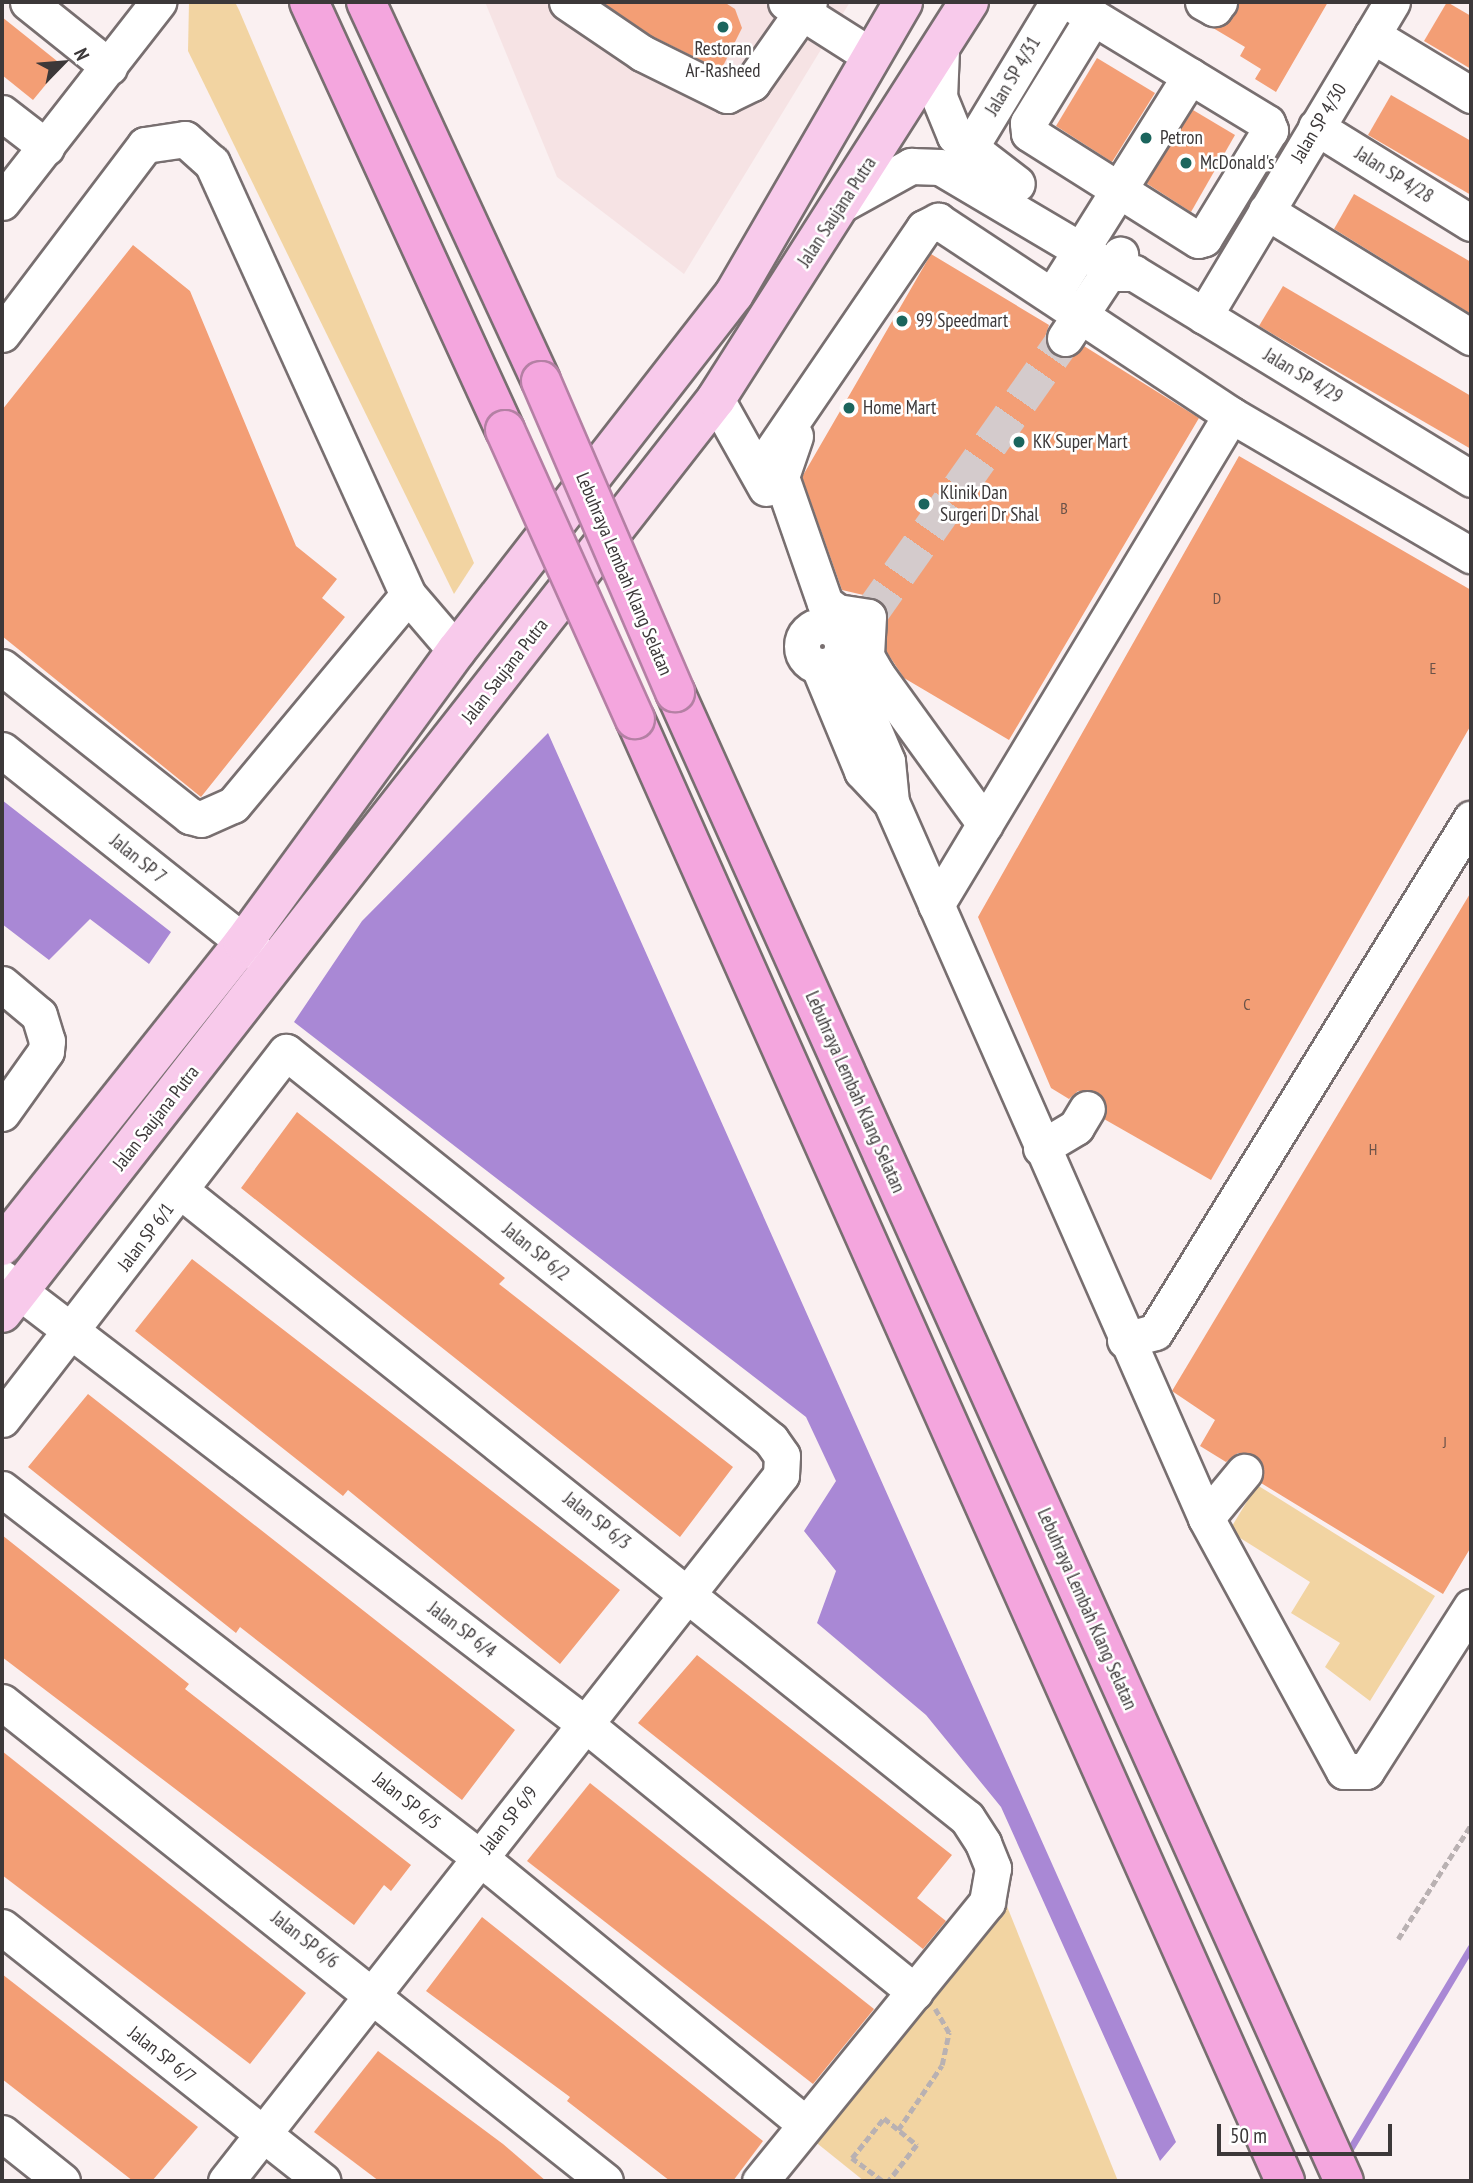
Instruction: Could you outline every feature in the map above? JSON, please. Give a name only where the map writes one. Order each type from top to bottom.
[{"type":"highway","points":[[309,2],[635,719],[1285,2181]]},
{"type":"highway","name":"Lebuhraya Lembah Klang Selatan","points":[[366,2],[541,381],[675,692],[1344,2181]]},
{"type":"highway","points":[[372,2],[386,44]]},
{"type":"main road","points":[[2,1246],[243,943],[456,651],[734,294],[903,2]]},
{"type":"main road","name":"Jalan Saujana Putra","points":[[7,1294],[275,967],[716,399],[844,203],[969,2]]},
{"type":"street","points":[[28,2],[109,66]]},
{"type":"street","points":[[2,202],[158,2]]},
{"type":"street","points":[[568,2],[642,53],[727,96],[752,83],[799,5],[871,56]]},
{"type":"street","name":"Jalan SP 4/31","points":[[968,151],[1058,2]]},
{"type":"street","points":[[1203,2],[1214,8],[1219,2]]},
{"type":"street","name":"Jalan SP 4/30","points":[[1204,316],[1392,2]]},
{"type":"street","points":[[1081,9],[1190,76],[1270,131],[1204,238],[1198,240],[1029,133],[1028,123],[1081,9]]},
{"type":"street","points":[[1372,35],[1471,94]]},
{"type":"street","points":[[941,50],[939,97],[945,119],[968,151],[1086,242]]},
{"type":"street","points":[[1044,291],[1086,242],[1190,76]]},
{"type":"street","points":[[2,113],[46,147]]},
{"type":"street","name":"Jalan SP 4/28","points":[[1317,127],[1471,223]]},
{"type":"street","points":[[2,334],[145,145],[185,139],[212,163],[408,595],[456,651]]},
{"type":"street","points":[[844,203],[911,166],[940,167],[1086,242]]},
{"type":"street","points":[[1266,211],[1471,337]]},
{"type":"street","points":[[759,470],[924,228],[938,221],[1044,291],[1073,327],[1231,415],[1471,555]]},
{"type":"street","name":"Jalan SP 4/29","points":[[1086,242],[1471,479]]},
{"type":"street","points":[[1073,327],[1122,266]]},
{"type":"street","points":[[816,388],[781,477],[825,603],[837,612],[868,617],[866,656],[985,824]]},
{"type":"street","points":[[716,399],[759,470],[817,626],[835,631],[830,660],[887,761],[891,802],[1206,1518],[1344,1771],[1366,1771],[1471,1607]]},
{"type":"street","points":[[936,905],[1231,415]]},
{"type":"street","points":[[2,667],[190,816],[201,819],[233,805],[408,595]]},
{"type":"street","name":"Jalan SP 7","points":[[2,750],[275,967]]},
{"type":"street","points":[[1125,1339],[1155,1332],[1471,819]]},
{"type":"street","points":[[2,984],[39,1015],[46,1033],[46,1051],[2,1113]]},
{"type":"street","name":"Jalan SP 6/1","points":[[2,1419],[73,1333],[286,1052]]},
{"type":"street","name":"Jalan SP 6/2","points":[[286,1052],[771,1440],[782,1456]]},
{"type":"street","points":[[1041,1148],[1076,1127],[1087,1109]]},
{"type":"street","name":"Jalan SP 6/3","points":[[181,1191],[967,1818],[993,1868],[987,1902],[915,1992]]},
{"type":"street","name":"Jalan SP 6/4","points":[[7,1294],[73,1333],[585,1724],[915,1992]]},
{"type":"street","name":"Jalan SP 6/9","points":[[226,2181],[781,1475],[782,1456]]},
{"type":"street","points":[[1206,1518],[1244,1472]]},
{"type":"street","name":"Jalan SP 6/5","points":[[2,1489],[479,1857],[805,2124]]},
{"type":"street","name":"Jalan SP 6/6","points":[[2,1702],[372,1993],[605,2181]]},
{"type":"street","name":"Jalan SP 6/7","points":[[2,1927],[322,2181]]},
{"type":"street","points":[[760,2181],[915,1992]]},
{"type":"street","points":[[2,2133],[62,2181]]},
{"type":"path","points":[[1398,1938],[1471,1825]]},
{"type":"path","points":[[898,2130],[942,2065],[949,2033],[933,2007],[915,1992]]},
{"type":"path","points":[[882,2181],[852,2158],[884,2118],[917,2145],[889,2181]]},
{"type":"shaded area","points":[[189,2],[235,2],[239,10],[474,563],[454,594],[188,51]]},
{"type":"shaded area","points":[[485,2],[850,2],[684,274],[557,177]]},
{"type":"shaded area","points":[[548,733],[1176,2142],[1160,2161],[1001,1807],[926,1715],[817,1623],[836,1571],[804,1531],[836,1481],[806,1417],[294,1022],[362,921]]},
{"type":"shaded area","points":[[2,800],[171,932],[149,964],[90,919],[49,960],[2,924]]},
{"type":"shaded area","points":[[1257,1485],[1435,1596],[1370,1701],[1325,1667],[1340,1643],[1291,1613],[1310,1582],[1229,1531]]},
{"type":"shaded area","points":[[1002,1894],[1118,2181],[864,2181],[808,2136]]},
{"type":"building","points":[[602,2],[724,2],[735,9],[742,28],[721,70],[652,36]]},
{"type":"building","points":[[1239,2],[1328,2],[1276,92],[1255,79],[1261,69],[1240,56],[1245,47],[1213,28],[1229,21]]},
{"type":"building","points":[[1447,2],[1471,16],[1471,69],[1424,41]]},
{"type":"building","points":[[2,17],[62,65],[33,100],[2,75]]},
{"type":"building","points":[[1097,58],[1155,93],[1112,162],[1056,126]]},
{"type":"building","points":[[1391,95],[1471,141],[1471,195],[1368,135]]},
{"type":"building","name":"McDonald's","points":[[1193,110],[1235,135],[1191,212],[1146,183]]},
{"type":"building","points":[[1354,194],[1471,262],[1471,314],[1334,229]]},
{"type":"building","points":[[133,245],[190,291],[296,546],[337,579],[322,598],[345,617],[201,797],[2,636],[2,410]]},
{"type":"building","points":[[931,254],[1049,325],[1045,337],[1054,355],[1073,356],[1084,346],[1199,418],[1009,740],[904,678],[886,651],[886,608],[872,597],[842,590],[802,477]]},
{"type":"building","points":[[1283,286],[1471,396],[1471,449],[1259,326]]},
{"type":"building","points":[[1239,456],[1471,590],[1471,725],[1211,1180],[1104,1119],[1105,1100],[1097,1092],[1078,1091],[1069,1099],[1051,1088],[978,917]]},
{"type":"building","points":[[1471,892],[1471,1547],[1443,1594],[1261,1483],[1263,1466],[1256,1456],[1238,1453],[1226,1462],[1200,1446],[1215,1420],[1172,1391]]},
{"type":"building","points":[[297,1112],[505,1278],[499,1284],[733,1467],[680,1537],[241,1188]]},
{"type":"building","points":[[192,1259],[620,1590],[560,1664],[348,1490],[343,1496],[135,1331]]},
{"type":"building","points":[[88,1394],[515,1730],[462,1800],[240,1627],[236,1633],[28,1467]]},
{"type":"building","points":[[2,1535],[189,1684],[185,1689],[411,1865],[391,1891],[384,1885],[354,1925],[2,1657]]},
{"type":"building","points":[[697,1655],[952,1855],[917,1898],[946,1921],[923,1949],[638,1723]]},
{"type":"building","points":[[2,1751],[306,1993],[250,2064],[2,1875]]},
{"type":"building","points":[[590,1783],[874,2009],[813,2084],[527,1861]]},
{"type":"building","points":[[482,1917],[763,2141],[733,2181],[670,2181],[567,2101],[570,2097],[426,1991]]},
{"type":"building","points":[[2,1974],[198,2127],[152,2181],[133,2181],[2,2079]]},
{"type":"building","points":[[378,2051],[503,2144],[546,2181],[379,2181],[314,2132]]},
{"type":"waterway","points":[[1347,2154],[1471,1947]]},
{"type":"tunnel","points":[[868,617],[1065,338]]},
{"type":"place","name":"Restoran Ar-Rasheed","points":[[723,27]]},
{"type":"place","name":"Petron","points":[[1146,138]]},
{"type":"place","name":"McDonald's","points":[[1186,163]]},
{"type":"place","name":"99 Speedmart","points":[[902,321]]},
{"type":"place","name":"Home Mart","points":[[849,408]]},
{"type":"place","name":"KK Super Mart","points":[[1019,442]]},
{"type":"place","name":"Klinik Dan Surgeri Dr Shal","points":[[924,504]]}]
